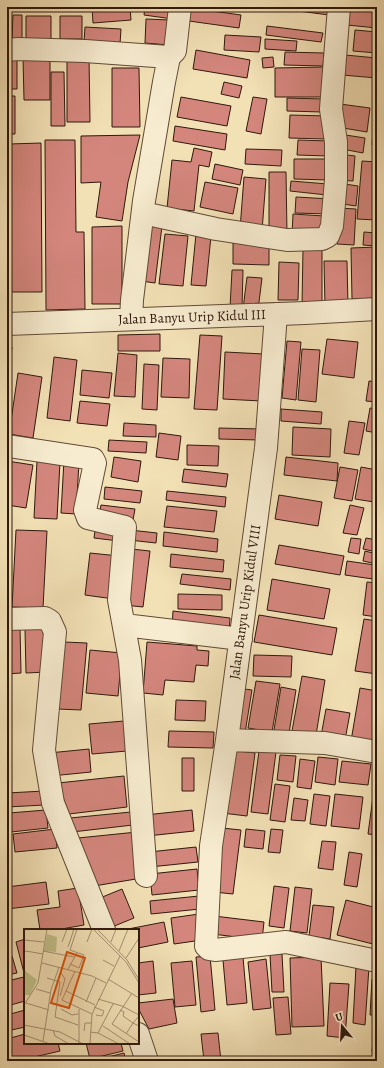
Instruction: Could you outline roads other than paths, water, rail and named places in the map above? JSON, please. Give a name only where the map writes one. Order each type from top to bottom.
[{"type":"street","points":[[131,319],[143,213],[169,58],[175,51],[180,7]]},
{"type":"street","points":[[143,213],[216,229],[287,240],[322,239],[328,236],[332,226],[336,180],[336,142],[331,109],[339,7]]},
{"type":"street","points":[[7,50],[85,51],[169,58]]},
{"type":"street","name":"Jalan Banyu Urip Kidul III","points":[[7,324],[377,309]]},
{"type":"street","name":"Jalan Banyu Urip Kidul VIII","points":[[276,314],[266,448],[241,639],[211,846],[206,946],[209,949],[215,950],[286,942],[377,961]]},
{"type":"street","points":[[8,446],[93,459],[95,463],[85,510],[86,515],[88,518],[125,527],[119,600],[130,660],[146,876]]},
{"type":"street","points":[[7,619],[45,618],[50,621],[55,632],[44,750],[53,803],[104,929]]},
{"type":"street","points":[[124,625],[241,639]]},
{"type":"street","points":[[227,740],[325,743],[377,752]]},
{"type":"street","points":[[139,1037],[147,1061]]}]
